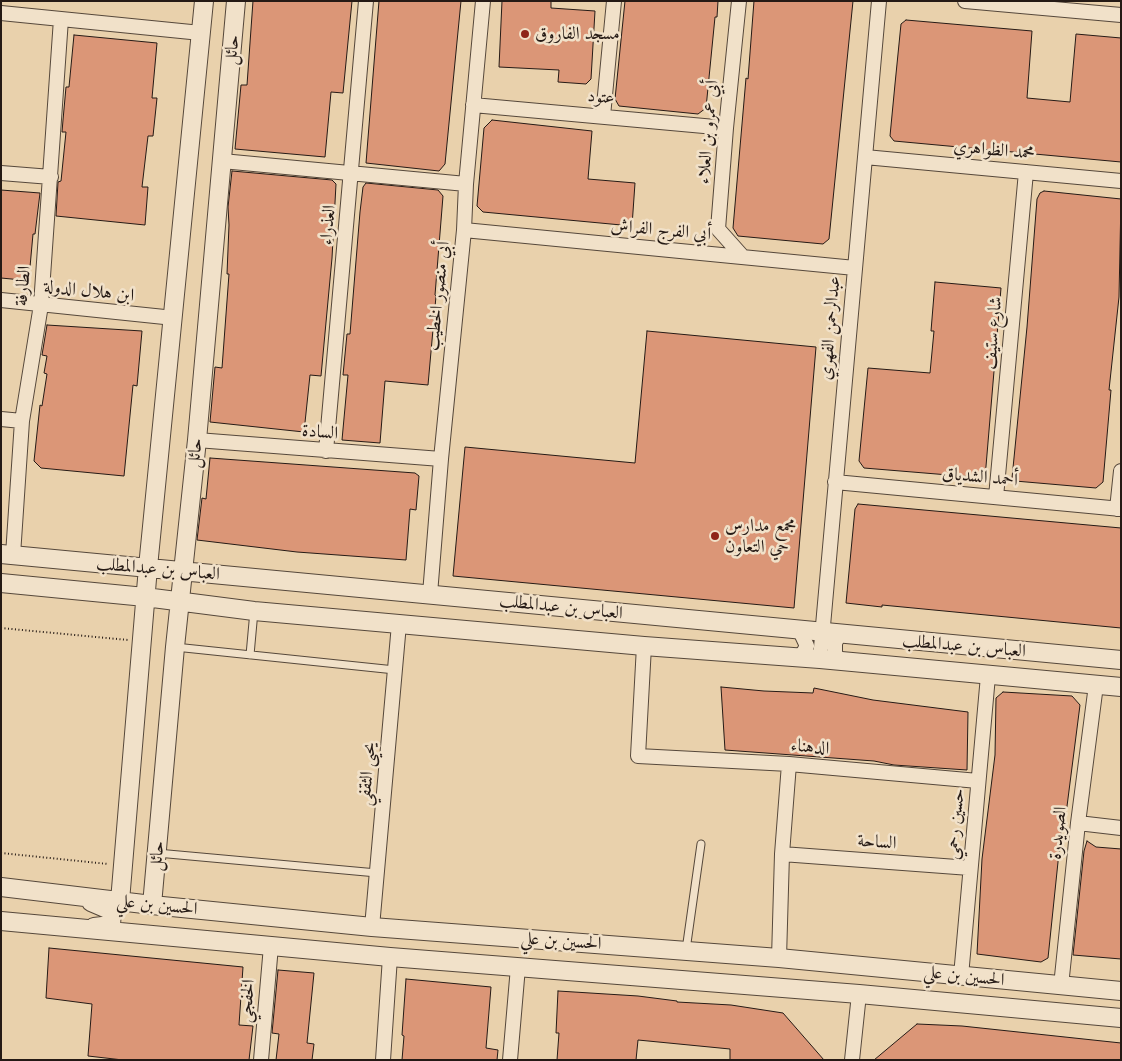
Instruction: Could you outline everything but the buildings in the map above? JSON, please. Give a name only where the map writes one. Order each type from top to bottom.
[{"type":"street","name":"حائل","points":[[120,901],[145,597],[204,1]]},
{"type":"street","name":"حائل","points":[[152,905],[182,571],[197,440],[236,1]]},
{"type":"street","name":"العذراء","points":[[326,451],[366,1]]},
{"type":"street","name":"أبي منصور الخطيب","points":[[430,594],[483,1]]},
{"type":"street","points":[[603,116],[614,1]]},
{"type":"street","name":"أبي عمرو بن العلاء","points":[[739,1],[718,229],[743,257]]},
{"type":"street","name":"عبدالرحمن الفهري","points":[[820,659],[879,1]]},
{"type":"street","points":[[965,1],[1115,10]]},
{"type":"street","points":[[1,13],[201,32]]},
{"type":"street","name":"الطارفة","points":[[7,555],[22,420],[41,305],[62,19]]},
{"type":"street","name":"عتود","points":[[474,105],[726,128]]},
{"type":"street","name":"محمد الظواهري","points":[[865,157],[1121,181]]},
{"type":"street","points":[[222,161],[466,184]]},
{"type":"street","name":"شارع ستيف","points":[[996,498],[1026,172]]},
{"type":"street","points":[[1,173],[51,177]]},
{"type":"street","name":"أبي الفرج الفراش","points":[[464,230],[854,268]]},
{"type":"street","name":"ابن هلال الدولة","points":[[1,300],[174,318]]},
{"type":"street","points":[[1,419],[22,420]]},
{"type":"street","name":"السادة","points":[[197,440],[441,459]]},
{"type":"street","points":[[1119,509],[1121,470]]},
{"type":"street","name":"أحمد الشدياق","points":[[835,482],[1119,509]]},
{"type":"street","name":"العباس بن عبدالمطلب","points":[[7,555],[430,594],[839,635],[1121,660]]},
{"type":"street","name":"العباس بن عبدالمطلب","points":[[1,583],[145,597],[254,611],[644,646],[820,659],[1121,687]]},
{"type":"street","name":"يحيى الثقفي","points":[[372,927],[400,624]]},
{"type":"street","points":[[797,657],[803,653],[807,646],[800,631]]},
{"type":"street","points":[[839,635],[835,643],[835,653],[839,661]]},
{"type":"street","name":"الدهناء","points":[[644,646],[638,756],[789,764],[978,781]]},
{"type":"street","name":"حسين رحمي","points":[[961,976],[988,676]]},
{"type":"street","name":"الصويدرة","points":[[1061,986],[1078,823],[1096,685]]},
{"type":"street","points":[[779,958],[782,854],[789,764]]},
{"type":"street","points":[[1078,823],[1121,828]]},
{"type":"street","name":"الساحة","points":[[782,854],[970,868]]},
{"type":"street","name":"الحسين بن علي","points":[[1,887],[198,910],[372,927],[779,958],[1121,991]]},
{"type":"street","points":[[75,895],[112,911],[110,925],[76,929]]},
{"type":"street","points":[[195,940],[154,928],[155,913],[198,910]]},
{"type":"street","name":"الحسين بن علي","points":[[1,921],[390,957],[859,994],[1121,1018]]},
{"type":"street","name":"الخفجي","points":[[261,1060],[271,946]]},
{"type":"street","points":[[382,1060],[390,957]]},
{"type":"street","points":[[510,1060],[518,967]]},
{"type":"street","points":[[852,1060],[859,994]]},
{"type":"lane","points":[[250,655],[254,611]]},
{"type":"lane","points":[[175,647],[395,670]]},
{"type":"lane","points":[[686,951],[701,844]]},
{"type":"lane","points":[[157,853],[377,873]]},
{"type":"path","points":[[1,628],[135,641]]},
{"type":"path","points":[[1,853],[112,865]]},
{"type":"place","name":"مسجد الفاروق","points":[[525,34]]},
{"type":"place","name":"مجمع مدارس حي التعاون","points":[[715,536]]}]
